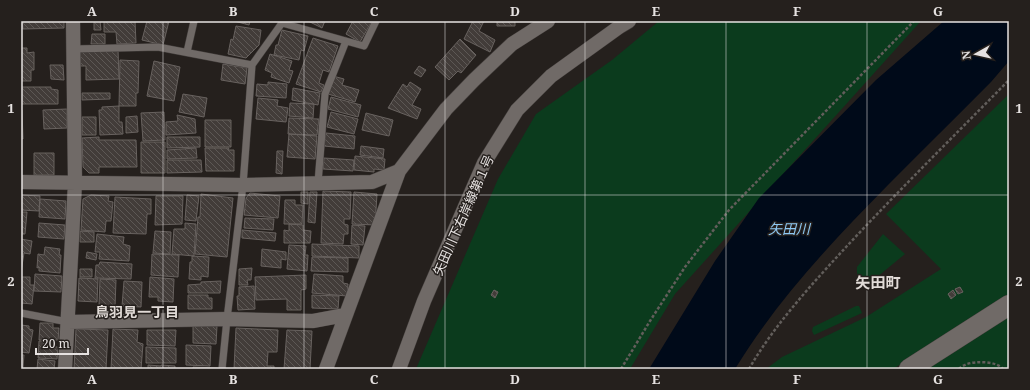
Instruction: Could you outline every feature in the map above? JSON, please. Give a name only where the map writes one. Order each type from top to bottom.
[{"type":"street","points":[[66,369],[75,183],[73,21]]},
{"type":"street","points":[[326,369],[399,171],[446,109],[474,80],[512,44],[548,21]]},
{"type":"street","name":"矢田川下右岸線第１号","points":[[399,369],[424,302],[484,163],[517,110],[551,76],[629,21]]},
{"type":"street","points":[[21,182],[243,185],[372,182],[399,171]]},
{"type":"street","points":[[909,369],[1009,306]]},
{"type":"street","points":[[68,322],[227,319],[313,320],[345,315]]},
{"type":"lane","points":[[187,52],[194,21]]},
{"type":"lane","points":[[222,369],[243,185],[252,65],[282,23],[364,46],[376,21]]},
{"type":"lane","points":[[318,183],[325,94],[346,41]]},
{"type":"lane","points":[[74,49],[158,47],[252,65]]},
{"type":"lane","points":[[21,313],[68,322]]},
{"type":"path","points":[[622,369],[650,321],[685,267],[729,210],[914,21]]},
{"type":"path","points":[[749,369],[781,323],[816,280],[880,211],[1009,80]]},
{"type":"path","points":[[959,369],[966,364],[992,363],[1003,369]]},
{"type":"green space","points":[[659,21],[921,21],[675,294],[630,369],[416,369],[498,179],[536,114],[612,60]]},
{"type":"green space","points":[[1009,94],[1009,295],[893,369],[766,369],[782,357],[866,317],[941,269],[886,214]]},
{"type":"green space","points":[[883,234],[905,254],[871,282],[864,282],[858,277],[857,267]]},
{"type":"green space","points":[[856,306],[859,306],[862,313],[814,335],[812,331],[813,327]]},
{"type":"green space","points":[[1006,318],[1009,319],[1009,369],[925,369]]},
{"type":"water","name":"矢田川","points":[[944,21],[1009,21],[1009,61],[991,82],[846,228],[806,272],[769,319],[735,369],[649,369],[715,261],[759,198],[876,80]]},
{"type":"building","points":[[22,21],[64,21],[64,28],[23,29]]},
{"type":"building","points":[[94,21],[100,21],[101,30],[94,30]]},
{"type":"building","points":[[104,21],[135,21],[136,43],[117,44],[116,32],[104,32]]},
{"type":"building","points":[[147,21],[169,21],[163,45],[142,40]]},
{"type":"building","points":[[234,21],[250,21],[249,25]]},
{"type":"building","points":[[308,21],[325,21],[322,28]]},
{"type":"building","points":[[353,21],[372,21],[360,42],[346,34]]},
{"type":"building","points":[[473,21],[484,21],[479,31],[495,40],[490,52],[464,39]]},
{"type":"building","points":[[497,21],[515,21],[515,26],[497,26]]},
{"type":"building","points":[[236,26],[261,30],[259,45],[246,58],[228,54],[231,39],[233,40]]},
{"type":"building","points":[[282,30],[308,36],[304,51],[301,50],[299,60],[274,55]]},
{"type":"building","points":[[92,34],[105,34],[105,44],[91,44]]},
{"type":"building","points":[[313,38],[338,46],[329,72],[323,70],[319,83],[324,85],[321,92],[296,84]]},
{"type":"building","points":[[460,39],[476,55],[461,73],[458,71],[449,80],[435,67]]},
{"type":"building","points":[[21,48],[27,48],[27,53],[34,52],[34,70],[31,70],[31,81],[21,81]]},
{"type":"building","points":[[118,50],[119,79],[86,80],[86,66],[80,66],[80,51]]},
{"type":"building","points":[[270,54],[292,61],[289,70],[293,71],[289,83],[271,77],[272,73],[265,70]]},
{"type":"building","points":[[120,60],[139,61],[136,106],[119,106]]},
{"type":"building","points":[[154,61],[180,67],[174,101],[147,96]]},
{"type":"building","points":[[223,64],[247,68],[245,84],[221,80]]},
{"type":"building","points":[[50,65],[63,65],[64,80],[51,79]]},
{"type":"building","points":[[419,66],[426,70],[421,77],[414,73]]},
{"type":"building","points":[[333,76],[344,79],[342,85],[359,90],[355,102],[328,94]]},
{"type":"building","points":[[268,82],[287,84],[286,98],[256,96],[257,84],[268,85]]},
{"type":"building","points":[[410,82],[421,89],[412,105],[421,109],[417,119],[388,108],[403,84],[407,87]]},
{"type":"building","points":[[21,87],[51,87],[51,89],[58,90],[58,104],[21,104]]},
{"type":"building","points":[[293,88],[320,93],[318,105],[292,100]]},
{"type":"building","points":[[82,93],[110,93],[110,99],[82,100]]},
{"type":"building","points":[[183,94],[207,98],[204,117],[179,112]]},
{"type":"building","points":[[331,97],[361,105],[358,117],[328,109]]},
{"type":"building","points":[[258,98],[278,100],[277,106],[288,108],[286,122],[256,119]]},
{"type":"building","points":[[290,103],[314,104],[313,118],[289,116]]},
{"type":"building","points":[[119,106],[119,122],[122,122],[123,134],[100,135],[99,110],[102,110],[102,107]]},
{"type":"building","points":[[67,109],[67,128],[44,129],[43,110]]},
{"type":"building","points":[[22,110],[23,139],[21,138]]},
{"type":"building","points":[[164,112],[165,140],[143,141],[141,113]]},
{"type":"building","points":[[331,112],[358,119],[354,134],[327,127]]},
{"type":"building","points":[[366,113],[393,120],[389,136],[362,130]]},
{"type":"building","points":[[177,115],[195,119],[196,133],[166,135],[166,122],[178,121]]},
{"type":"building","points":[[137,116],[138,132],[126,133],[126,117]]},
{"type":"building","points":[[82,117],[96,117],[96,135],[82,135]]},
{"type":"building","points":[[289,118],[319,119],[317,135],[288,134]]},
{"type":"building","points":[[205,120],[231,120],[231,147],[205,147]]},
{"type":"building","points":[[326,133],[355,136],[354,149],[324,146]]},
{"type":"building","points":[[289,134],[317,136],[315,159],[287,157]]},
{"type":"building","points":[[99,137],[99,140],[136,140],[137,167],[99,167],[99,173],[89,173],[83,167],[82,138]]},
{"type":"building","points":[[167,137],[200,137],[200,147],[167,148]]},
{"type":"building","points":[[141,142],[165,142],[165,173],[141,173]]},
{"type":"building","points":[[361,146],[384,149],[383,158],[360,155]]},
{"type":"building","points":[[196,148],[197,158],[167,159],[167,150]]},
{"type":"building","points":[[205,148],[229,148],[228,150],[234,150],[234,171],[206,171]]},
{"type":"building","points":[[277,151],[283,151],[282,174],[276,173]]},
{"type":"building","points":[[34,153],[54,153],[54,175],[34,175]]},
{"type":"building","points":[[355,156],[385,159],[384,170],[374,169],[374,172],[354,170]]},
{"type":"building","points":[[324,158],[354,160],[353,171],[323,169]]},
{"type":"building","points":[[167,160],[201,160],[202,172],[167,173]]},
{"type":"building","points":[[323,191],[351,192],[350,219],[344,219],[344,224],[348,225],[348,234],[344,234],[343,244],[321,243]]},
{"type":"building","points":[[301,192],[308,192],[308,204],[301,203]]},
{"type":"building","points":[[310,192],[317,192],[315,223],[308,222]]},
{"type":"building","points":[[354,192],[377,194],[375,225],[352,224]]},
{"type":"building","points":[[250,193],[280,196],[278,218],[244,215],[246,198]]},
{"type":"building","points":[[201,194],[233,198],[227,257],[195,254],[198,217],[200,217]]},
{"type":"building","points":[[22,195],[40,196],[39,211],[21,210]]},
{"type":"building","points":[[91,195],[109,196],[108,201],[113,202],[111,221],[106,221],[105,232],[81,230],[83,199]]},
{"type":"building","points":[[187,195],[199,196],[196,221],[185,220]]},
{"type":"building","points":[[156,196],[183,196],[182,224],[155,225]]},
{"type":"building","points":[[115,197],[151,199],[151,214],[147,214],[146,234],[113,233]]},
{"type":"building","points":[[40,199],[66,201],[65,219],[39,217]]},
{"type":"building","points":[[285,200],[295,200],[295,205],[303,205],[302,224],[284,224]]},
{"type":"building","points":[[21,212],[27,212],[25,234],[21,234]]},
{"type":"building","points":[[245,218],[274,219],[273,230],[244,228]]},
{"type":"building","points":[[39,223],[65,225],[64,239],[38,237]]},
{"type":"building","points":[[185,223],[196,224],[194,256],[172,254],[174,229],[185,229]]},
{"type":"building","points":[[289,224],[303,225],[303,230],[311,231],[310,243],[284,243],[284,230],[289,231]]},
{"type":"building","points":[[352,225],[365,226],[363,245],[351,244]]},
{"type":"building","points":[[242,230],[276,233],[275,241],[242,238]]},
{"type":"building","points":[[80,231],[94,232],[94,242],[80,242]]},
{"type":"building","points":[[155,231],[171,232],[170,254],[153,253]]},
{"type":"building","points":[[97,234],[124,237],[123,244],[130,246],[129,261],[99,259],[100,252],[95,252]]},
{"type":"building","points":[[21,239],[32,241],[30,254],[24,253],[21,272]]},
{"type":"building","points":[[312,244],[359,246],[359,258],[312,256]]},
{"type":"building","points":[[289,245],[306,246],[305,255],[308,255],[307,271],[287,269]]},
{"type":"building","points":[[45,247],[60,249],[60,273],[39,271],[39,267],[37,268],[38,254],[44,255]]},
{"type":"building","points":[[262,249],[286,252],[286,260],[281,259],[281,268],[261,266]]},
{"type":"building","points":[[87,252],[97,254],[96,260],[86,258]]},
{"type":"building","points":[[152,254],[179,255],[178,277],[151,275]]},
{"type":"building","points":[[192,256],[209,257],[208,277],[201,276],[201,280],[189,279],[190,262],[192,262]]},
{"type":"building","points":[[312,257],[348,258],[348,272],[311,271]]},
{"type":"building","points":[[100,262],[132,264],[131,279],[95,278],[96,265],[99,265]]},
{"type":"building","points":[[252,268],[251,280],[247,280],[248,285],[239,285],[239,269]]},
{"type":"building","points":[[80,269],[92,269],[92,277],[80,277]]},
{"type":"building","points":[[35,274],[62,276],[61,292],[34,291]]},
{"type":"building","points":[[314,274],[343,276],[343,283],[348,284],[347,296],[312,293]]},
{"type":"building","points":[[306,275],[306,289],[301,290],[301,310],[287,310],[287,299],[256,300],[255,277]]},
{"type":"building","points":[[21,277],[30,277],[30,285],[34,285],[32,304],[21,303]]},
{"type":"building","points":[[150,277],[174,279],[173,302],[158,301],[158,297],[149,297]]},
{"type":"building","points":[[79,278],[98,279],[97,302],[78,301]]},
{"type":"building","points":[[100,279],[116,280],[115,307],[99,306]]},
{"type":"building","points":[[124,281],[142,282],[141,307],[122,306]]},
{"type":"building","points":[[221,281],[220,293],[188,293],[188,285],[201,284],[201,282]]},
{"type":"building","points":[[254,286],[255,309],[238,310],[237,296],[239,296],[239,287]]},
{"type":"building","points":[[960,287],[963,292],[958,294],[955,289]]},
{"type":"building","points":[[494,290],[498,292],[495,298],[491,295]]},
{"type":"building","points":[[953,290],[956,295],[951,299],[948,294]]},
{"type":"building","points":[[188,295],[208,295],[208,298],[212,298],[212,309],[188,309]]},
{"type":"building","points":[[312,295],[339,296],[338,309],[312,308]]},
{"type":"building","points":[[40,323],[53,323],[53,328],[59,328],[58,340],[39,340]]},
{"type":"building","points":[[21,325],[29,326],[29,329],[33,330],[29,353],[21,352]]},
{"type":"building","points":[[193,325],[217,326],[216,344],[193,343]]},
{"type":"building","points":[[236,328],[278,330],[277,352],[268,352],[267,366],[274,366],[274,369],[234,369]]},
{"type":"building","points":[[76,329],[108,330],[106,369],[74,369]]},
{"type":"building","points":[[113,329],[138,330],[137,342],[143,344],[141,369],[111,369]]},
{"type":"building","points":[[147,330],[176,330],[175,346],[147,345]]},
{"type":"building","points":[[287,330],[312,331],[310,369],[284,369]]},
{"type":"building","points":[[39,341],[50,341],[50,347],[58,347],[57,359],[38,358]]},
{"type":"building","points":[[186,345],[211,346],[210,366],[186,365]]},
{"type":"building","points":[[146,347],[176,348],[176,363],[146,363]]},
{"type":"building","points":[[21,355],[24,355],[23,367],[21,366]]},
{"type":"building","points":[[38,359],[55,361],[54,369],[37,369]]},
{"type":"building","points":[[148,365],[175,366],[175,369],[148,369]]},
{"type":"building","points":[[193,367],[218,368],[218,369],[193,369]]},
{"type":"district","name":"矢田町","points":[[878,282]]},
{"type":"district","name":"鳥羽見一丁目","points":[[137,311]]}]
